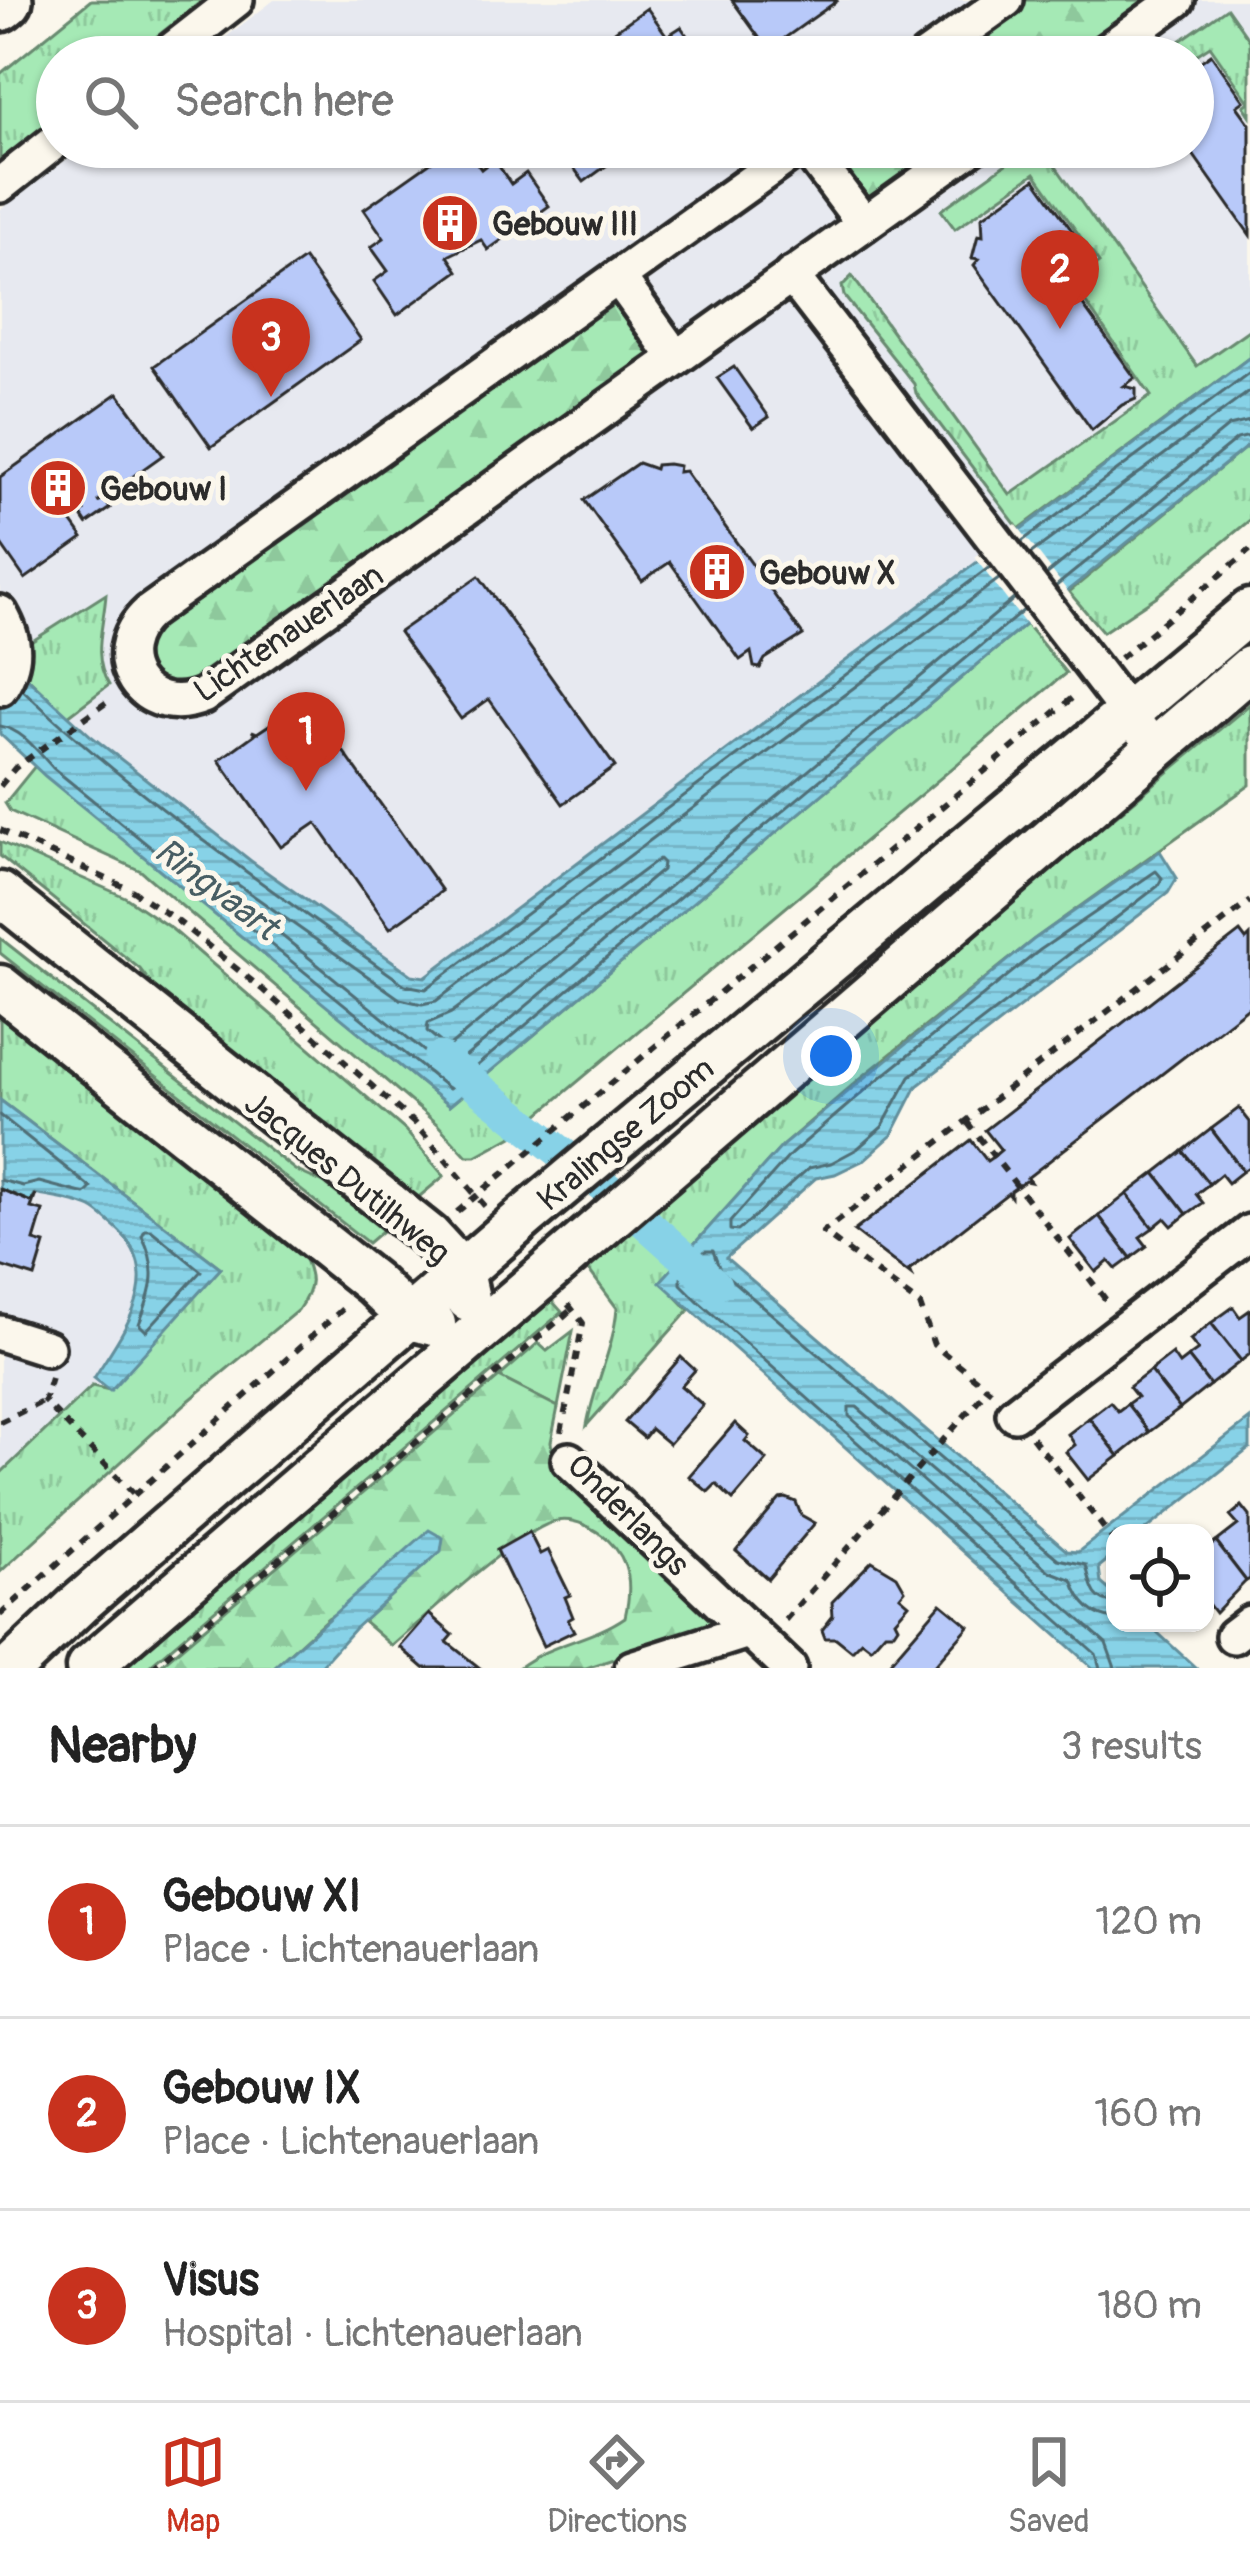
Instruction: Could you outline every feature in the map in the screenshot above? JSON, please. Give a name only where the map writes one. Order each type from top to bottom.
[{"type":"main road","name":"Kralingse Zoom","points":[[11,1668],[462,1272],[1250,611]]},
{"type":"main road","name":"Kralingse Zoom","points":[[88,1668],[1250,668]]},
{"type":"main road","name":"Jacques Dutilhweg","points":[[0,894],[429,1236],[462,1272],[476,1336],[409,1318],[374,1283],[0,987]]},
{"type":"street","points":[[190,36],[236,0]]},
{"type":"street","points":[[955,36],[1006,0]]},
{"type":"street","points":[[1127,36],[1178,0]]},
{"type":"street","points":[[0,184],[36,156]]},
{"type":"street","name":"Lichtenauerlaan","points":[[773,168],[149,612],[128,644],[127,657],[136,682],[159,700],[189,701],[203,696],[943,168]]},
{"type":"street","name":"Lichtenauerlaan","points":[[820,168],[864,224]]},
{"type":"street","points":[[791,275],[1154,747]]},
{"type":"street","points":[[618,277],[676,358]]},
{"type":"street","points":[[0,614],[15,639],[13,664],[0,688]]},
{"type":"street","points":[[1014,1414],[1250,1232]]},
{"type":"street","points":[[0,1333],[47,1348]]},
{"type":"street","name":"Onderlangs","points":[[569,1460],[789,1668]]},
{"type":"street","points":[[632,1668],[748,1631]]},
{"type":"path","name":"Kralingse Zoom","points":[[0,830],[116,882],[164,911],[414,1123],[476,1196],[1250,550]]},
{"type":"path","points":[[0,786],[15,768],[101,707]]},
{"type":"path","points":[[1106,1531],[1014,1414],[934,1345],[920,1305],[823,1232],[1250,901]]},
{"type":"path","points":[[966,1120],[1127,1327]]},
{"type":"path","name":"Onderlangs","points":[[152,1668],[572,1309],[584,1323],[559,1440],[569,1460]]},
{"type":"path","points":[[0,1615],[337,1315]]},
{"type":"path","points":[[783,1622],[989,1388]]},
{"type":"path","points":[[0,1422],[46,1403],[133,1493]]},
{"type":"shaded area","points":[[274,0],[1250,0],[1250,392],[421,1010],[16,690],[0,611],[0,210],[55,168],[1214,168],[1214,36],[227,36]]},
{"type":"shaded area","points":[[0,1072],[264,1295],[0,1563]]},
{"type":"green space","points":[[91,0],[203,0],[158,36],[47,36]]},
{"type":"green space","points":[[1023,0],[1162,0],[1111,36],[972,36]]},
{"type":"green space","points":[[1227,8],[1250,41],[1250,115],[1244,106],[1249,102],[1214,52],[1214,36],[1187,36]]},
{"type":"green space","points":[[36,45],[36,132],[0,160],[0,74]]},
{"type":"green space","points":[[841,168],[926,168],[882,200],[859,194]]},
{"type":"green space","points":[[1000,168],[1057,168],[1197,366],[1250,329],[1250,357],[1019,529],[844,296],[842,286],[852,276],[1010,495],[1151,396],[1072,283],[1099,263],[1035,173],[955,229],[941,210]]},
{"type":"green space","points":[[604,299],[628,304],[654,342],[649,367],[195,690],[168,690],[148,672],[140,649],[150,623]]},
{"type":"green space","points":[[1250,444],[1250,520],[1157,596],[1103,632],[1069,592]]},
{"type":"green space","points":[[106,594],[100,652],[109,685],[68,716],[26,676],[26,645]]},
{"type":"green space","points":[[1026,624],[1066,673],[514,1135],[476,1156],[467,1156],[437,1124],[141,871],[10,811],[5,803],[35,766],[449,1106]]},
{"type":"green space","points":[[1250,704],[1250,785],[1033,940],[783,1145],[661,1281],[689,1310],[587,1425],[617,1308],[582,1261]]},
{"type":"green space","points":[[0,842],[125,897],[172,929],[405,1130],[444,1176],[414,1201],[163,1000],[140,969],[0,856]]},
{"type":"green space","points":[[0,938],[295,1170],[339,1190],[388,1226],[368,1243],[0,953]]},
{"type":"green space","points":[[0,996],[301,1250],[310,1281],[298,1310],[185,1404],[0,1572],[0,1474],[92,1386],[110,1390],[221,1268],[0,1100]]},
{"type":"green space","points":[[546,1294],[562,1312],[147,1668],[109,1668]]},
{"type":"green space","points":[[573,1331],[558,1407],[499,1377],[538,1343],[547,1351]]},
{"type":"green space","points":[[499,1377],[558,1407],[551,1442],[553,1459],[714,1616],[712,1627],[586,1668],[518,1668],[625,1617],[629,1585],[621,1557],[597,1532],[564,1520],[541,1527],[497,1557],[392,1646],[363,1621],[440,1551],[328,1618],[273,1668],[157,1668]]},
{"type":"water","name":"Ringvaart","points":[[1250,357],[1250,444],[1026,624],[449,1106],[45,776],[0,734],[0,653],[91,736],[251,861],[412,975],[425,977]]},
{"type":"water","points":[[1160,851],[1177,878],[1168,893],[917,1086],[892,1135],[864,1160],[816,1178],[726,1258],[1067,1551],[1078,1552],[1106,1530],[1106,1561],[1099,1567],[1106,1587],[1106,1632],[1157,1632],[1196,1668],[1093,1668],[660,1282],[783,1145],[1033,940]]},
{"type":"water","points":[[0,1100],[221,1268],[110,1391],[94,1378],[136,1302],[138,1263],[114,1226],[91,1208],[35,1194],[31,1202],[0,1189]]},
{"type":"water","points":[[1250,1419],[1250,1448],[1153,1524],[1114,1524]]},
{"type":"water","points":[[429,1530],[443,1538],[441,1551],[354,1629],[319,1668],[273,1668]]},
{"type":"pier","points":[[1016,524],[1072,597],[1029,629],[974,557]]},
{"type":"building","points":[[732,0],[837,1],[788,36],[758,36]]},
{"type":"building","points":[[647,8],[667,36],[608,36]]},
{"type":"building","points":[[681,27],[687,36],[667,36]]},
{"type":"building","points":[[1214,58],[1244,101],[1237,106],[1250,124],[1250,235],[1203,168],[1214,168]]},
{"type":"building","name":"Gebouw III","points":[[422,168],[500,168],[511,184],[526,173],[549,206],[488,250],[481,240],[448,256],[458,271],[397,315],[374,281],[388,271],[371,247],[384,238],[364,209]]},
{"type":"building","points":[[574,168],[603,168],[584,182]]},
{"type":"building","points":[[1035,179],[1093,260],[1065,280],[1135,378],[1124,386],[1136,389],[1136,399],[1092,430],[974,265],[979,259],[972,258],[978,235],[983,236],[982,217]]},
{"type":"building","points":[[304,259],[361,340],[211,447],[154,366]]},
{"type":"building","points":[[734,367],[769,417],[753,428],[717,378]]},
{"type":"building","name":"Gebouw I","points":[[118,393],[163,455],[97,502],[104,499],[110,508],[87,524],[81,515],[86,510],[71,521],[83,538],[25,579],[0,543],[0,477]]},
{"type":"building","name":"Gebouw X","points":[[638,463],[655,469],[668,464],[685,471],[803,635],[765,659],[760,668],[754,667],[751,652],[740,660],[670,562],[642,581],[584,500]]},
{"type":"building","points":[[479,576],[615,767],[563,804],[489,699],[461,719],[399,632]]},
{"type":"building","points":[[313,694],[323,709],[317,714],[442,891],[390,928],[316,823],[281,847],[219,760],[255,734],[252,731],[257,733],[275,721],[274,716],[276,720]]},
{"type":"building","points":[[1240,932],[1246,940],[1250,936],[1250,1006],[1027,1178],[1030,1182],[1011,1191],[1011,1197],[1008,1193],[909,1270],[911,1275],[854,1231],[971,1140],[987,1161],[994,1156],[1001,1150],[985,1130]]},
{"type":"building","points":[[1239,1108],[1250,1122],[1250,1166],[1243,1171],[1211,1129]]},
{"type":"building","points":[[1211,1129],[1243,1171],[1228,1183],[1221,1174],[1209,1184],[1183,1151]]},
{"type":"building","points":[[1183,1151],[1209,1184],[1196,1194],[1203,1203],[1187,1214],[1155,1173]]},
{"type":"building","points":[[1155,1173],[1187,1214],[1172,1226],[1165,1218],[1153,1228],[1127,1194]]},
{"type":"building","points":[[0,1189],[31,1202],[36,1194],[31,1208],[43,1211],[34,1241],[45,1244],[35,1277],[0,1266]]},
{"type":"building","points":[[1127,1194],[1153,1228],[1140,1237],[1147,1246],[1131,1258],[1099,1216]]},
{"type":"building","points":[[1099,1216],[1131,1258],[1116,1269],[1109,1261],[1096,1272],[1070,1239]]},
{"type":"building","points":[[1233,1307],[1240,1317],[1250,1310],[1250,1354],[1241,1361],[1211,1323]]},
{"type":"building","points":[[1211,1323],[1241,1361],[1210,1385],[1188,1357],[1198,1350],[1190,1340]]},
{"type":"building","points":[[1172,1354],[1179,1364],[1188,1357],[1210,1385],[1180,1409],[1150,1371]]},
{"type":"building","points":[[681,1357],[695,1370],[681,1386],[703,1405],[669,1444],[651,1429],[644,1438],[625,1422]]},
{"type":"building","points":[[1150,1371],[1180,1409],[1149,1432],[1127,1404],[1137,1397],[1129,1387]]},
{"type":"building","points":[[1110,1402],[1118,1411],[1127,1404],[1149,1432],[1119,1456],[1089,1418]]},
{"type":"building","points":[[1089,1418],[1119,1456],[1088,1480],[1066,1452],[1075,1445],[1068,1434]]},
{"type":"building","points":[[735,1423],[749,1436],[745,1441],[767,1460],[733,1500],[716,1484],[708,1492],[689,1476]]},
{"type":"building","points":[[786,1498],[815,1523],[768,1579],[736,1551],[780,1499]]},
{"type":"building","points":[[1242,1506],[1250,1516],[1250,1579],[1246,1581],[1216,1542],[1238,1525],[1230,1516]]},
{"type":"building","points":[[529,1532],[540,1554],[548,1550],[570,1595],[565,1597],[573,1617],[568,1620],[574,1631],[543,1646],[497,1550]]},
{"type":"building","points":[[1214,1543],[1246,1581],[1215,1613],[1214,1612]]},
{"type":"building","points":[[872,1561],[897,1576],[905,1590],[900,1596],[909,1604],[895,1620],[894,1632],[885,1632],[871,1648],[862,1641],[852,1651],[836,1638],[825,1638],[822,1630],[833,1616],[832,1602]]},
{"type":"building","points":[[941,1603],[969,1626],[932,1668],[885,1668]]},
{"type":"building","points":[[429,1614],[453,1635],[447,1642],[480,1668],[424,1668],[400,1647]]},
{"type":"waterway","points":[[440,1058],[608,1189],[715,1285]]},
{"type":"place","name":"Gebouw III","points":[[450,223]]},
{"type":"place","name":"Gebouw IX","points":[[1060,329]]},
{"type":"place","name":"Visus","points":[[271,397]]},
{"type":"place","name":"Gebouw I","points":[[58,488]]},
{"type":"place","name":"Gebouw X","points":[[717,572]]},
{"type":"place","name":"Gebouw XI","points":[[306,791]]}]
